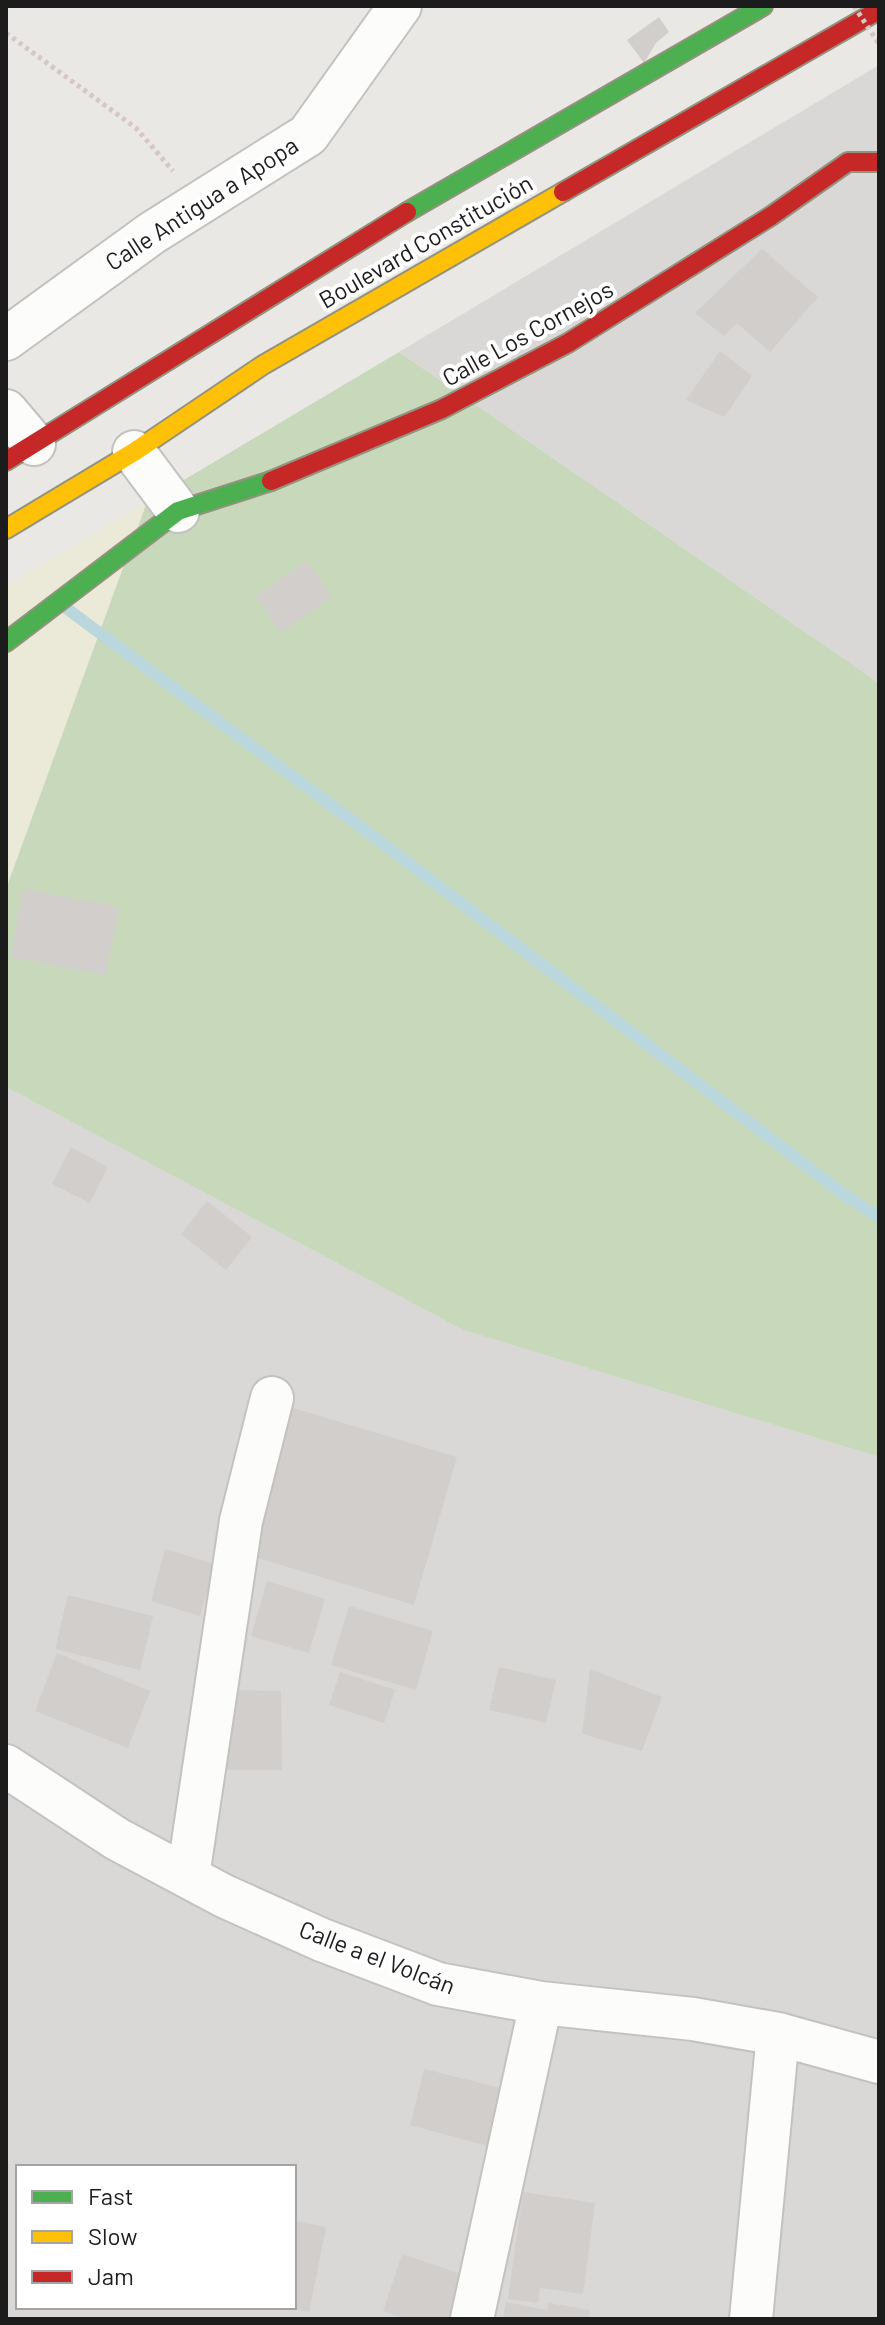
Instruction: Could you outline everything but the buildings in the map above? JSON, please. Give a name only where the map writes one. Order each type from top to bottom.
[{"type":"main road","name":"Boulevard Constitución","points":[[20,452],[420,204],[763,6]]},
{"type":"main road","name":"Boulevard Constitución","points":[[6,529],[134,452],[263,365],[879,10]]},
{"type":"main road","name":"Calle Los Cornejos","points":[[178,511],[271,481],[442,409],[568,343],[771,216],[848,162],[879,162]]},
{"type":"main road","points":[[6,642],[178,511]]},
{"type":"street","name":"Calle Antigua a Apopa","points":[[6,339],[152,233],[203,204],[308,135],[400,6]]},
{"type":"street","points":[[6,411],[20,452]]},
{"type":"street","points":[[134,452],[178,511]]},
{"type":"street","points":[[188,1876],[241,1521],[272,1398]]},
{"type":"street","name":"Calle a el Volcán","points":[[6,1766],[117,1839],[188,1876],[322,1940],[438,1984],[541,2003],[693,2019],[778,2034],[879,2062]]},
{"type":"street","points":[[472,2319],[541,2003]]},
{"type":"street","points":[[751,2319],[778,2034]]},
{"type":"path","points":[[854,6],[879,44]]},
{"type":"path","points":[[6,33],[136,128],[203,204]]},
{"type":"shaded area","points":[[879,65],[879,683],[399,352]]},
{"type":"shaded area","points":[[6,1087],[463,1330],[879,1457],[879,2319],[6,2319]]},
{"type":"green space","points":[[399,352],[879,683],[879,1457],[463,1330],[6,1087],[6,889],[147,502]]},
{"type":"green space","points":[[147,502],[6,890],[6,586]]},
{"type":"waterway","points":[[66,608],[381,842],[846,1196],[879,1217]]},
{"type":"traffic: fast","points":[[407,212],[763,6]]},
{"type":"traffic: fast","points":[[6,642],[178,511],[271,481]]},
{"type":"traffic: slow","points":[[6,529],[134,452],[263,365],[563,192]]},
{"type":"traffic: jam","points":[[563,192],[879,10]]},
{"type":"traffic: jam","points":[[271,481],[442,409],[568,343],[771,216],[848,162],[879,162]]},
{"type":"traffic: jam","points":[[6,461],[407,212]]}]
